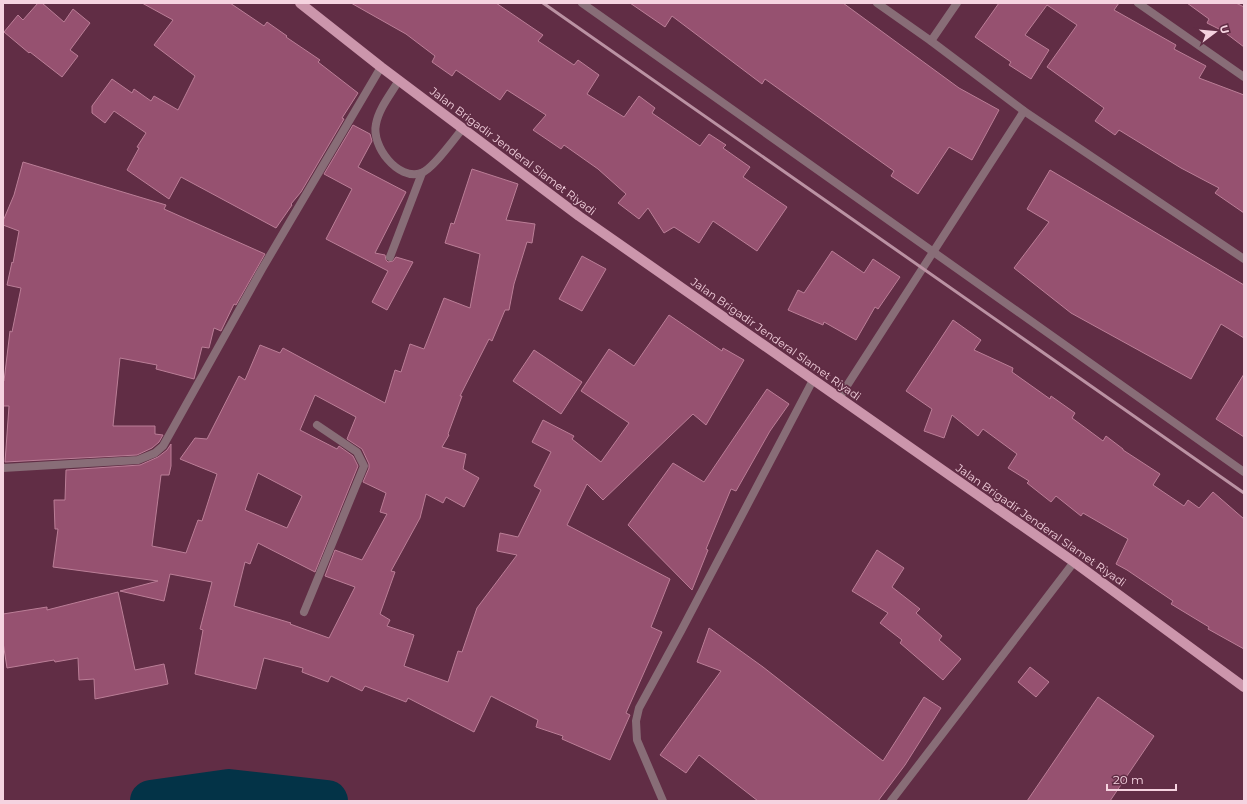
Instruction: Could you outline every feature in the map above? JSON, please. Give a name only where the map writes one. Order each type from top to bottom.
[{"type":"main road","name":"Jalan Brigadir Jenderal Slamet Riyadi","points":[[300,3],[381,67],[579,216],[1074,562],[1244,686]]},
{"type":"street","points":[[582,3],[600,14],[1244,472]]},
{"type":"street","points":[[878,3],[1024,111],[1244,259]]},
{"type":"street","points":[[931,41],[957,3]]},
{"type":"street","points":[[1138,3],[1244,77]]},
{"type":"street","points":[[3,468],[138,460],[155,453],[163,446],[262,269],[381,67]]},
{"type":"street","points":[[399,80],[384,105],[376,124],[379,144],[384,156],[398,169],[408,174],[422,173]]},
{"type":"street","points":[[839,398],[1024,111]]},
{"type":"street","points":[[390,257],[422,173],[438,160],[463,128]]},
{"type":"street","points":[[663,801],[637,740],[636,721],[639,708],[685,624],[812,380]]},
{"type":"street","points":[[304,612],[364,466],[357,452],[317,425]]},
{"type":"street","points":[[891,801],[1074,562]]},
{"type":"building","points":[[38,3],[42,3],[64,22],[73,9],[90,23],[70,50],[78,56],[62,77],[30,52],[29,53],[4,32],[18,15],[23,20]]},
{"type":"building","points":[[142,3],[230,3],[264,26],[267,22],[287,36],[286,37],[320,60],[318,62],[358,93],[342,118],[344,119],[301,192],[291,204],[292,205],[276,228],[181,177],[169,199],[127,170],[139,148],[137,147],[146,133],[114,111],[105,123],[92,113],[92,106],[112,79],[132,93],[134,89],[151,101],[154,96],[178,110],[195,76],[154,45],[173,20]]},
{"type":"building","points":[[351,3],[496,3],[543,35],[538,41],[574,65],[578,60],[599,75],[587,94],[624,117],[639,96],[655,108],[652,113],[700,146],[709,134],[726,145],[723,148],[750,167],[743,177],[787,207],[757,251],[713,221],[699,243],[674,227],[664,233],[648,208],[639,219],[618,203],[626,194],[598,169],[564,145],[561,149],[533,130],[546,115],[507,90],[500,100],[456,70],[452,76],[432,62],[435,56],[406,34]]},
{"type":"building","points":[[630,3],[843,3],[959,88],[999,110],[972,160],[949,147],[918,194],[891,176],[894,171],[765,79],[762,84],[672,16],[665,27]]},
{"type":"building","points":[[999,3],[1119,3],[1114,10],[1176,45],[1174,49],[1206,66],[1199,78],[1244,95],[1244,213],[1215,193],[1219,188],[1181,168],[1119,130],[1115,135],[1095,121],[1104,108],[1047,67],[1077,25],[1047,5],[1025,35],[1049,50],[1031,79],[1009,65],[1011,62],[975,37]]},
{"type":"building","points":[[1187,3],[1236,3],[1244,7],[1244,47],[1223,31],[1207,23],[1209,19]]},
{"type":"building","points":[[353,125],[370,134],[372,141],[358,167],[406,192],[375,253],[385,255],[388,262],[393,261],[396,257],[413,262],[387,310],[372,302],[388,271],[326,239],[352,189],[324,174]]},
{"type":"building","points":[[23,162],[166,205],[164,209],[265,254],[236,305],[234,304],[221,331],[214,328],[209,348],[202,347],[194,379],[156,369],[157,365],[120,358],[113,426],[155,426],[155,434],[163,435],[159,442],[152,448],[137,455],[5,462],[9,406],[3,406],[3,381],[10,331],[12,332],[21,288],[7,285],[19,231],[3,225],[3,221],[14,195]]},
{"type":"building","points":[[472,169],[518,184],[506,220],[535,224],[532,243],[527,242],[514,284],[509,310],[505,310],[492,341],[489,339],[460,396],[462,396],[448,434],[449,435],[442,447],[466,454],[463,469],[479,478],[464,507],[446,497],[443,503],[426,494],[420,518],[391,571],[395,572],[380,614],[390,620],[387,626],[414,635],[404,666],[448,682],[458,651],[462,652],[477,608],[517,555],[497,551],[500,533],[518,537],[541,490],[534,486],[551,452],[532,442],[543,420],[574,436],[572,439],[601,462],[629,423],[581,391],[609,349],[634,366],[669,315],[722,351],[723,348],[744,360],[706,425],[693,414],[603,500],[587,484],[567,525],[670,579],[651,627],[662,632],[626,713],[630,715],[610,760],[562,739],[563,736],[536,727],[538,720],[491,696],[474,732],[408,698],[406,702],[365,686],[362,691],[331,676],[328,682],[302,672],[303,668],[264,658],[256,689],[195,674],[203,630],[200,629],[212,582],[170,574],[164,601],[120,591],[158,581],[53,567],[58,529],[55,529],[54,500],[65,500],[66,470],[140,465],[158,457],[167,450],[171,444],[171,466],[169,475],[161,475],[152,546],[186,553],[198,520],[202,521],[217,474],[180,459],[195,438],[207,439],[239,376],[245,380],[260,345],[280,353],[283,348],[385,403],[395,370],[401,372],[410,344],[424,349],[444,298],[470,308],[480,254],[445,243],[451,223],[454,224]],"holes":[[[315,395],[356,417],[347,439],[362,449],[369,464],[369,468],[363,482],[386,493],[380,512],[387,514],[362,560],[335,550],[325,576],[355,587],[329,638],[290,624],[291,623],[234,606],[245,562],[250,564],[258,543],[315,572],[358,466],[353,456],[339,446],[337,449],[300,430]],[[258,473],[302,496],[287,528],[245,510]]]},
{"type":"building","points":[[1050,170],[1244,285],[1244,338],[1221,324],[1191,379],[1071,313],[1014,268],[1049,222],[1027,209]]},
{"type":"building","points":[[832,251],[864,273],[873,259],[900,277],[878,309],[875,307],[856,340],[824,322],[823,325],[788,310],[798,290],[804,293]]},
{"type":"building","points":[[582,256],[606,269],[582,311],[559,299]]},
{"type":"building","points":[[953,320],[981,340],[974,350],[1013,368],[1012,372],[1050,399],[1051,396],[1075,413],[1072,418],[1103,441],[1106,436],[1123,450],[1160,474],[1153,485],[1184,506],[1188,500],[1199,508],[1213,492],[1244,519],[1244,649],[1208,629],[1209,627],[1171,604],[1173,601],[1116,564],[1128,539],[1083,513],[1081,516],[1056,496],[1051,502],[1027,483],[1029,481],[1008,468],[1017,454],[983,429],[978,436],[952,415],[944,438],[924,431],[932,409],[906,391]]},
{"type":"building","points":[[534,350],[582,382],[561,414],[513,381]]},
{"type":"building","points":[[1244,374],[1244,437],[1216,419]]},
{"type":"building","points":[[767,389],[789,404],[770,431],[736,491],[731,489],[706,549],[708,550],[692,590],[628,525],[673,463],[704,482]]},
{"type":"building","points":[[877,550],[904,568],[892,587],[920,609],[916,613],[942,636],[939,640],[961,659],[943,680],[900,643],[902,640],[880,623],[888,613],[852,591]]},
{"type":"building","points":[[118,592],[135,670],[164,664],[168,684],[95,699],[94,679],[79,680],[78,658],[55,662],[54,660],[7,668],[3,642],[3,614],[47,607],[47,610]]},
{"type":"building","points":[[709,628],[763,667],[883,761],[924,697],[941,708],[905,765],[878,801],[758,801],[699,755],[686,773],[660,755],[721,671],[697,662]]},
{"type":"building","points":[[1030,667],[1049,682],[1036,697],[1018,682]]},
{"type":"building","points":[[1098,697],[1154,736],[1110,801],[1027,801]]},
{"type":"waterway","points":[[151,801],[229,790],[327,801]]},
{"type":"railway","points":[[543,3],[1244,493]]}]
